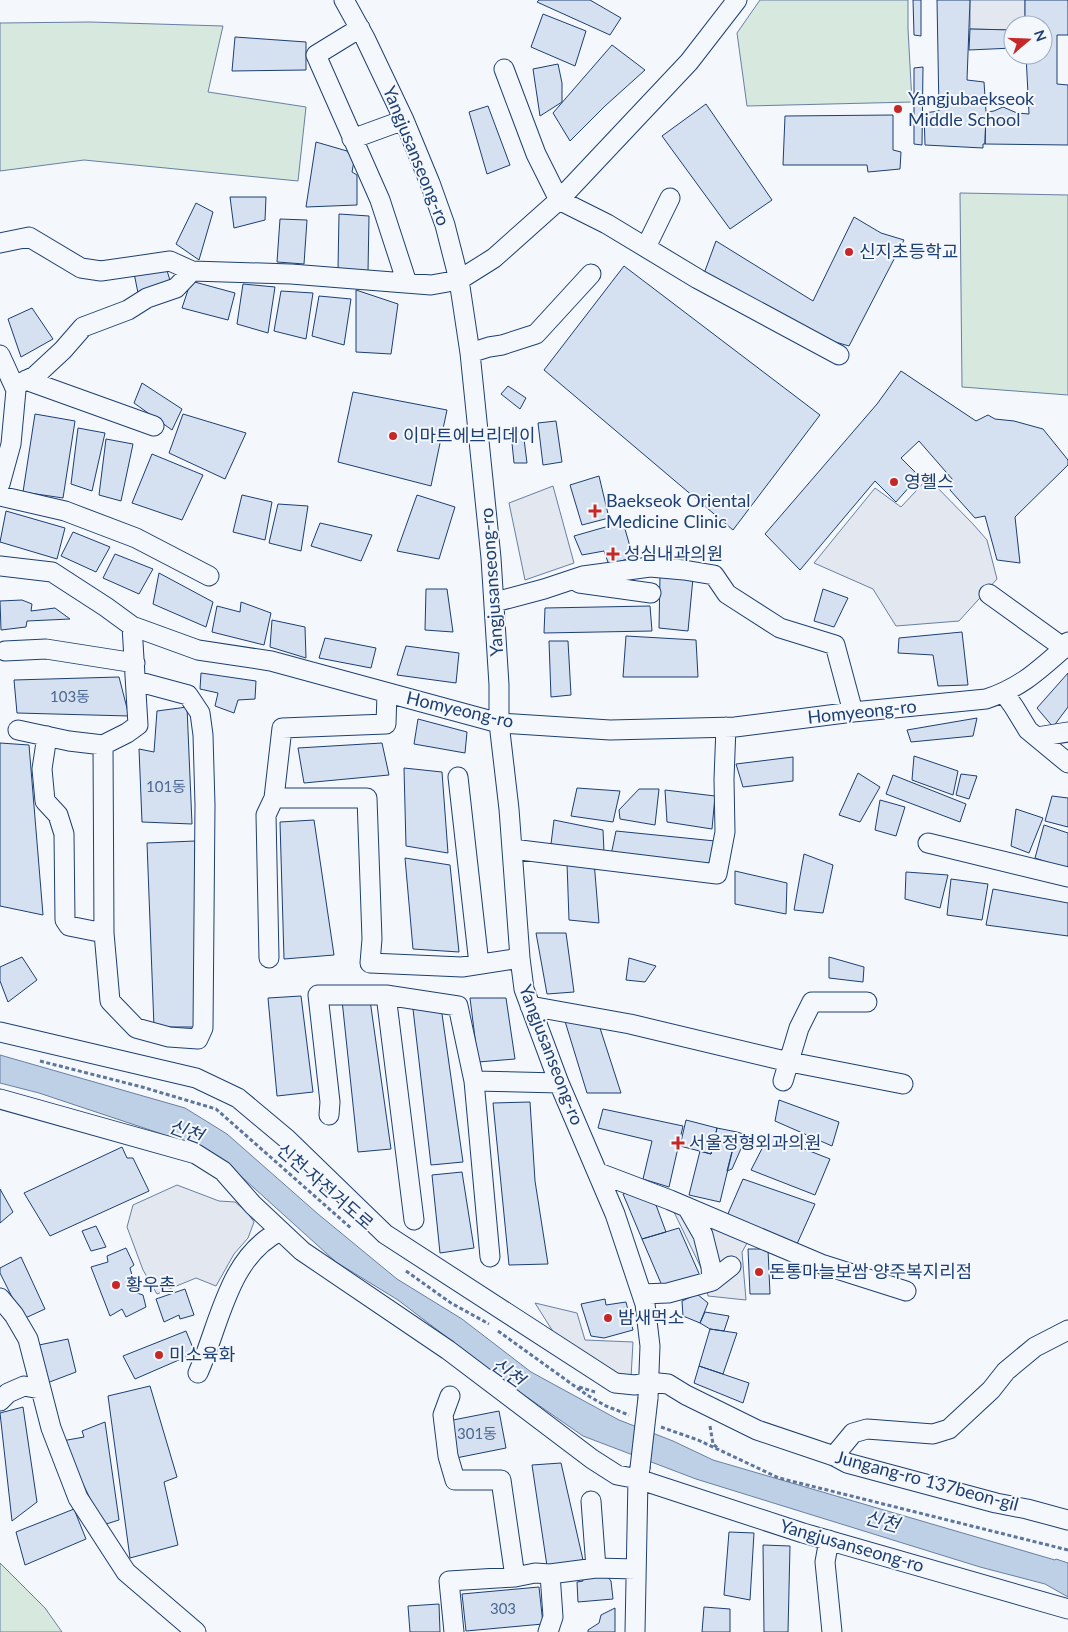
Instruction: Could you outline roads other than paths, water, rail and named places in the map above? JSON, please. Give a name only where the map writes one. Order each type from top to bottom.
[{"type":"street","name":"Yangjusanseong-ro","points":[[344,0],[360,28],[404,120],[430,183],[445,225],[459,280],[470,352],[495,602],[499,723],[508,800],[524,989],[559,1084],[615,1214],[645,1304],[650,1346],[649,1390],[639,1473]]},
{"type":"street","points":[[0,244],[29,237],[81,268],[101,271],[170,261],[192,271],[291,274],[431,285],[459,280],[494,258],[559,200],[689,62],[737,0]]},
{"type":"street","points":[[360,28],[316,55],[380,200],[407,283]]},
{"type":"street","points":[[504,69],[536,154],[559,200],[607,224],[698,279],[839,356]]},
{"type":"street","points":[[352,139],[404,120]]},
{"type":"street","points":[[646,247],[670,198]]},
{"type":"street","points":[[0,484],[11,444],[16,390],[20,383],[35,376],[63,350],[83,327],[128,310],[147,298],[176,288],[192,271]]},
{"type":"street","points":[[470,352],[488,347],[502,346],[536,334],[591,274]]},
{"type":"street","points":[[0,355],[20,383],[154,426]]},
{"type":"street","points":[[0,496],[65,511],[136,538],[209,576]]},
{"type":"street","name":"Homyeong-ro","points":[[0,566],[52,572],[132,626],[198,650],[271,661],[499,723],[610,730],[726,727],[986,699],[1004,694],[1018,686],[1066,645]]},
{"type":"street","points":[[495,602],[544,589],[582,576],[650,567],[714,575],[727,594],[780,628],[835,645],[854,712]]},
{"type":"street","points":[[568,581],[651,593]]},
{"type":"street","points":[[989,594],[1066,645]]},
{"type":"street","points":[[18,730],[69,741],[103,745],[127,733],[138,724],[132,626]]},
{"type":"street","points":[[5,651],[46,648],[135,672],[188,695],[200,713],[204,735],[205,805],[203,1028],[198,1039],[170,1037],[136,1028],[102,992],[104,933],[103,745]]},
{"type":"street","points":[[269,958],[266,816],[274,798],[282,728],[386,724],[387,693]]},
{"type":"street","points":[[1004,694],[1028,730],[1068,763]]},
{"type":"street","points":[[512,849],[717,874],[724,832],[726,727]]},
{"type":"street","points":[[1037,737],[1068,732]]},
{"type":"street","points":[[47,736],[42,777],[45,801],[58,815],[64,834],[64,920],[69,926],[104,933]]},
{"type":"street","points":[[458,776],[479,964]]},
{"type":"street","points":[[274,798],[367,798],[372,939],[370,963],[462,967],[520,958]]},
{"type":"street","points":[[928,843],[1068,877]]},
{"type":"street","points":[[329,1115],[330,1102],[318,994],[386,995],[458,1006],[474,1081],[490,1257]]},
{"type":"street","points":[[386,995],[414,1220]]},
{"type":"street","points":[[783,1081],[799,1028],[812,1002],[867,1002]]},
{"type":"street","points":[[530,1006],[630,1024],[788,1061],[903,1084]]},
{"type":"street","name":"Jungang-ro 137beon-gil","points":[[0,1032],[196,1078],[238,1098],[287,1139],[385,1234],[615,1383],[636,1385],[649,1390],[668,1384],[686,1395],[757,1430],[834,1456],[847,1464],[1068,1520]]},
{"type":"street","points":[[474,1081],[559,1084]]},
{"type":"street","name":"Yangjusanseong-ro","points":[[0,1100],[196,1154],[223,1170],[253,1205],[302,1251],[448,1350],[592,1459],[617,1475],[639,1473],[829,1540],[1068,1609]]},
{"type":"street","points":[[598,1173],[687,1207],[821,1264],[906,1291]]},
{"type":"street","points":[[687,1207],[703,1235],[711,1267],[712,1281]]},
{"type":"street","points":[[198,1373],[227,1294],[236,1278],[250,1254],[270,1236],[280,1231]]},
{"type":"street","points":[[642,1294],[668,1293],[712,1281],[731,1266]]},
{"type":"street","points":[[0,1298],[28,1339],[51,1428],[78,1498],[126,1572],[196,1632]]},
{"type":"street","points":[[834,1456],[853,1433],[867,1429],[933,1434],[949,1429],[991,1390],[1013,1365],[1035,1347],[1068,1330]]},
{"type":"street","points":[[0,1401],[8,1393],[24,1386],[40,1389]]},
{"type":"street","points":[[450,1396],[443,1415],[448,1456],[455,1480],[501,1480],[515,1577]]},
{"type":"street","points":[[635,1632],[639,1473]]},
{"type":"street","points":[[591,1501],[596,1568]]},
{"type":"street","points":[[829,1540],[825,1562],[832,1632]]},
{"type":"street","points":[[454,1632],[449,1581],[515,1577],[535,1573],[550,1574],[596,1568],[636,1569]]},
{"type":"street","points":[[548,1632],[553,1617],[550,1574]]},
{"type":"water","name":"신천","points":[[0,1055],[185,1108],[227,1134],[318,1214],[397,1279],[462,1319],[531,1372],[619,1420],[673,1441],[713,1460],[1068,1563],[1068,1597],[1045,1584],[980,1567],[696,1479],[583,1436],[511,1386],[398,1300],[336,1262],[223,1160],[174,1138],[39,1093],[0,1083]]},
{"type":"place","name":"Yangjubaekseok Middle School","points":[[898,109]]},
{"type":"place","name":"신지초등학교","points":[[849,252]]},
{"type":"place","name":"이마트에브리데이","points":[[393,436]]},
{"type":"place","name":"영헬스","points":[[894,482]]},
{"type":"place","name":"Baekseok Oriental Medicine Clinic","points":[[595,511]]},
{"type":"place","name":"성심내과의원","points":[[613,554]]},
{"type":"place","name":"서울정형외과의원","points":[[678,1143]]},
{"type":"place","name":"돈통마늘보쌈 양주복지리점","points":[[759,1272]]},
{"type":"place","name":"황우촌","points":[[116,1285]]},
{"type":"place","name":"밤새먹소","points":[[608,1318]]},
{"type":"place","name":"미소육화","points":[[159,1355]]}]
